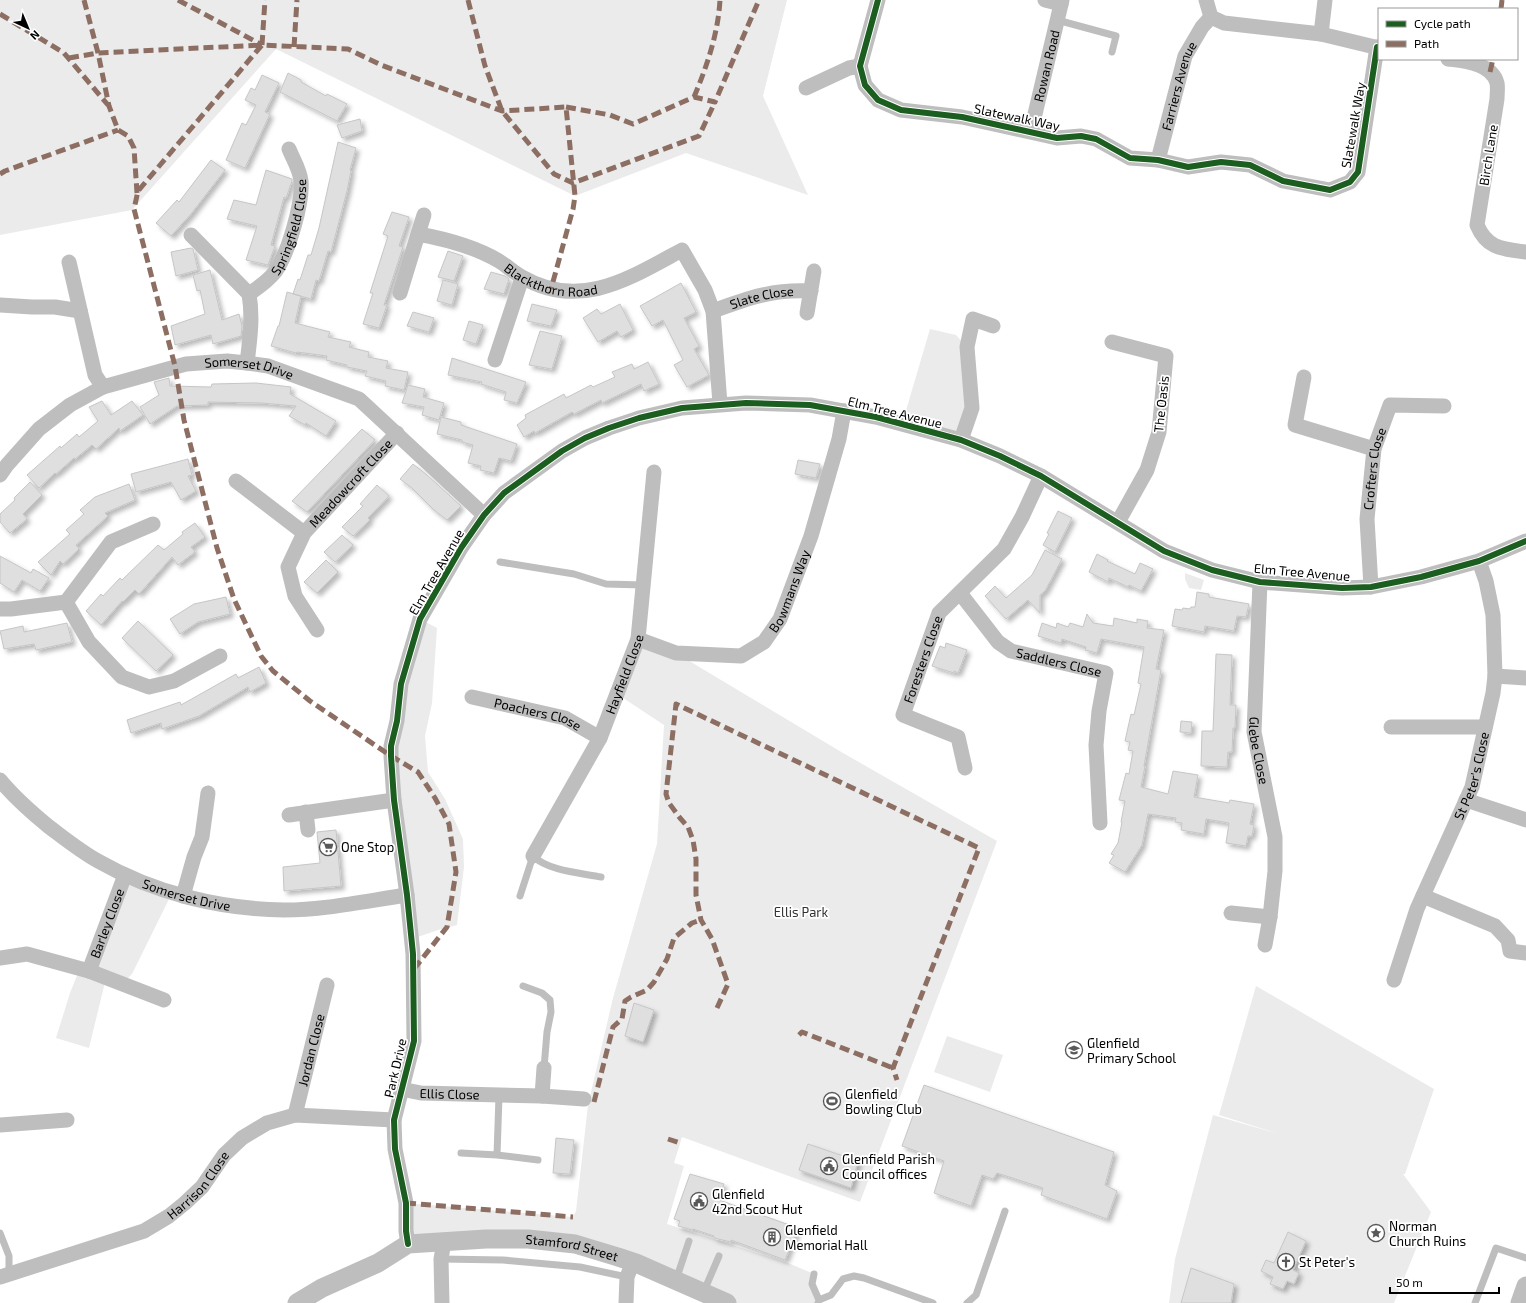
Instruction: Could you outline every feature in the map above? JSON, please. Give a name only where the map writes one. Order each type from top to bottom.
[{"type":"street","points":[[806,88],[850,68],[860,66],[878,0]]},
{"type":"street","points":[[1045,0],[1061,2]]},
{"type":"street","points":[[1206,0],[1211,17],[1224,23],[1321,34],[1378,48]]},
{"type":"street","points":[[1321,34],[1325,0]]},
{"type":"street","name":"Rowan Road","points":[[1031,131],[1061,2]]},
{"type":"street","name":"Farriers Avenue","points":[[1158,160],[1185,56],[1202,27],[1211,17]]},
{"type":"street","name":"Slatewalk Way","points":[[860,66],[865,85],[878,100],[901,110],[962,117],[1004,127],[1031,131],[1057,138],[1080,136],[1096,139],[1130,158],[1158,160],[1188,168],[1221,162],[1250,165],[1283,181],[1330,190],[1350,182],[1358,172],[1378,48]]},
{"type":"street","name":"Birch Lane","points":[[1454,60],[1482,67],[1490,72],[1497,82],[1497,99],[1477,225],[1482,235],[1494,246],[1526,252]]},
{"type":"street","name":"Springfield Close","points":[[249,294],[268,280],[276,271],[285,252],[300,204],[301,181],[296,163],[289,149]]},
{"type":"street","points":[[400,293],[424,215]]},
{"type":"street","name":"Blackthorn Road","points":[[418,234],[436,237],[475,249],[500,261],[522,278],[561,291],[596,289],[614,285],[631,278],[679,246],[705,290],[713,311],[720,404]]},
{"type":"street","points":[[191,235],[249,294],[252,306],[252,328],[247,363]]},
{"type":"street","points":[[69,262],[95,375],[103,387]]},
{"type":"street","name":"Slate Close","points":[[807,313],[814,271]]},
{"type":"street","points":[[495,360],[522,278]]},
{"type":"street","name":"Slate Close","points":[[713,311],[749,297],[778,291],[811,291]]},
{"type":"street","points":[[0,305],[55,307],[80,311]]},
{"type":"street","points":[[961,440],[972,408],[967,347],[973,319],[992,326]]},
{"type":"street","name":"The Oasis","points":[[1112,342],[1166,356],[1159,432],[1147,470],[1118,522]]},
{"type":"street","name":"Somerset Drive","points":[[0,475],[39,429],[70,405],[103,387],[186,364],[228,361],[268,366],[359,399],[484,515]]},
{"type":"street","points":[[1304,377],[1295,425],[1374,448]]},
{"type":"street","name":"Elm Tree Avenue","points":[[407,894],[394,800],[391,746],[397,721],[401,684],[420,619],[461,548],[484,515],[504,493],[562,451],[585,438],[639,418],[682,408],[720,404],[810,405],[876,417],[961,440],[1000,456],[1041,476],[1164,551],[1212,570],[1260,582],[1342,588],[1371,587],[1421,577],[1479,561],[1526,541]]},
{"type":"street","name":"Crofters Close","points":[[1371,587],[1367,518],[1374,448],[1390,405],[1444,406]]},
{"type":"street","name":"Bowmans Way","points":[[638,639],[676,653],[741,656],[764,642],[780,619],[811,536],[840,439],[844,411]]},
{"type":"street","name":"Meadowcroft Close","points":[[317,630],[295,596],[288,567],[304,534],[397,433]]},
{"type":"street","name":"Hayfield Close","points":[[533,856],[600,738],[638,639],[654,472]]},
{"type":"street","name":"Foresters Close","points":[[965,768],[958,737],[903,715],[939,613],[1004,549],[1022,517],[1041,476]]},
{"type":"street","name":"Meadowcroft Close","points":[[236,481],[304,534]]},
{"type":"street","points":[[0,610],[11,610],[66,602],[111,542],[153,524]]},
{"type":"street","name":"St Peter's Close","points":[[1394,980],[1423,896],[1472,787],[1493,693],[1495,676],[1493,615],[1486,581],[1479,561]]},
{"type":"street","name":"Glebe Close","points":[[1260,582],[1254,732],[1275,837],[1275,871],[1270,917],[1265,945]]},
{"type":"street","name":"Saddlers Close","points":[[960,594],[998,642],[1011,651],[1106,673],[1099,711],[1096,745],[1100,823]]},
{"type":"street","points":[[66,602],[89,642],[122,677],[149,687],[174,681],[220,656]]},
{"type":"street","points":[[1495,676],[1526,678]]},
{"type":"street","name":"Poachers Close","points":[[472,697],[565,718],[600,738]]},
{"type":"street","points":[[1392,727],[1485,727]]},
{"type":"street","name":"Somerset Drive","points":[[0,780],[15,796],[70,843],[97,861],[154,887],[183,896],[212,903],[248,908],[284,910],[320,908],[407,894]]},
{"type":"street","points":[[183,896],[194,857],[202,837],[208,793]]},
{"type":"street","points":[[289,815],[394,800]]},
{"type":"street","points":[[1466,800],[1526,820]]},
{"type":"street","points":[[306,812],[308,830]]},
{"type":"street","name":"Barley Close","points":[[90,971],[125,875]]},
{"type":"street","name":"Park Drive","points":[[407,894],[413,954],[414,1040],[394,1120],[395,1149],[407,1214],[406,1231],[408,1244]]},
{"type":"street","points":[[1423,896],[1495,926],[1508,940],[1510,951],[1526,953]]},
{"type":"street","points":[[1231,913],[1270,917]]},
{"type":"street","name":"Barley Close","points":[[0,958],[27,954],[90,971],[164,1000]]},
{"type":"street","name":"Jordan Close","points":[[294,1115],[327,985]]},
{"type":"street","points":[[542,1096],[544,1068]]},
{"type":"street","name":"Ellis Close","points":[[401,1089],[421,1093],[542,1096],[584,1099]]},
{"type":"street","name":"Harrison Close","points":[[4,1276],[144,1231],[169,1216],[185,1203],[202,1187],[224,1155],[242,1138],[267,1123],[294,1115],[394,1120]]},
{"type":"street","points":[[0,1125],[67,1120]]},
{"type":"street","name":"Stamford Street","points":[[408,1244],[442,1250],[486,1239],[528,1239],[575,1244],[630,1269],[676,1281],[727,1303]]},
{"type":"street","points":[[297,1303],[322,1288],[378,1263],[408,1244]]},
{"type":"street","points":[[442,1250],[442,1303]]},
{"type":"street","points":[[626,1303],[630,1269]]},
{"type":"street","points":[[1520,1303],[1526,1286]]},
{"type":"lane","points":[[1057,20],[1116,36],[1112,52]]},
{"type":"lane","points":[[500,562],[574,574],[606,584],[643,585]]},
{"type":"lane","points":[[520,896],[533,856],[537,860],[553,867],[601,877]]},
{"type":"lane","points":[[523,986],[542,993],[550,1000],[551,1012],[547,1032],[544,1068]]},
{"type":"lane","name":"Ellis Close","points":[[497,1155],[498,1096]]},
{"type":"lane","points":[[461,1153],[497,1155],[538,1160]]},
{"type":"lane","points":[[967,1303],[976,1295],[1005,1210]]},
{"type":"lane","points":[[0,1233],[9,1256],[4,1276]]},
{"type":"lane","points":[[676,1281],[688,1240]]},
{"type":"lane","points":[[1476,1303],[1496,1248],[1526,1258]]},
{"type":"lane","points":[[704,1293],[718,1256]]},
{"type":"lane","points":[[814,1274],[812,1284],[818,1301],[831,1295],[843,1279],[854,1276],[864,1278],[933,1303]]},
{"type":"green space","points":[[0,0],[787,0],[763,96],[808,195],[686,153],[575,196],[276,49],[132,210],[0,235]]},
{"type":"green space","points":[[930,329],[956,335],[967,347],[971,412],[961,440],[902,424]]},
{"type":"green space","points":[[1185,573],[1204,580],[1201,590],[1189,588],[1185,579]]},
{"type":"green space","points":[[420,619],[437,628],[432,703],[425,736],[428,772],[445,799],[463,839],[464,867],[457,925],[412,939],[391,756]]},
{"type":"green space","name":"Ellis Park","points":[[638,639],[676,653],[843,753],[997,841],[860,1202],[682,1137],[674,1163],[684,1166],[667,1224],[788,1263],[814,1274],[818,1303],[727,1303],[575,1244],[408,1244],[406,1203],[573,1217],[576,1211],[588,1105],[613,998],[657,844],[664,725],[617,694]]},
{"type":"green space","points":[[125,875],[172,893],[132,974],[122,984],[106,978],[89,1048],[56,1038],[70,993],[80,968],[89,970]]},
{"type":"green space","points":[[1256,986],[1434,1089],[1405,1174],[1403,1174],[1431,1212],[1394,1303],[1169,1303],[1175,1259],[1213,1115],[1279,1134],[1219,1115]]},
{"type":"green space","points":[[947,1036],[1003,1055],[990,1092],[934,1072]]},
{"type":"building","points":[[288,73],[326,96],[327,94],[347,104],[337,121],[280,92]]},
{"type":"building","points":[[262,75],[279,83],[265,112],[270,114],[245,168],[226,160],[242,123],[246,125],[256,105],[245,100],[251,88],[255,90]]},
{"type":"building","points":[[360,119],[362,131],[342,138],[337,125]]},
{"type":"building","points":[[338,142],[356,148],[350,170],[347,191],[331,252],[328,251],[319,281],[316,280],[311,299],[293,294],[298,279],[300,280],[308,255],[311,255],[319,228]]},
{"type":"building","points":[[211,160],[225,170],[191,214],[171,236],[156,223],[177,200],[179,202]]},
{"type":"building","points":[[266,170],[292,179],[286,198],[284,197],[271,245],[275,246],[268,265],[246,260],[257,226],[227,219],[234,200],[256,205]]},
{"type":"building","points":[[392,212],[409,217],[399,246],[403,247],[384,305],[387,305],[379,328],[363,324],[373,293],[370,293],[388,236],[383,234]]},
{"type":"building","points":[[191,248],[193,249],[198,270],[176,276],[171,252]]},
{"type":"building","points":[[448,251],[463,256],[454,281],[438,277]]},
{"type":"building","points":[[210,270],[222,320],[239,314],[242,326],[241,336],[213,344],[211,335],[175,345],[171,326],[205,314],[200,290],[197,291],[193,275]]},
{"type":"building","points":[[491,272],[505,276],[509,279],[504,294],[484,289]]},
{"type":"building","points":[[443,280],[458,284],[452,305],[437,301]]},
{"type":"building","points":[[681,283],[696,312],[684,318],[699,346],[694,349],[709,375],[687,387],[674,365],[683,360],[663,320],[652,326],[640,306]]},
{"type":"building","points":[[287,292],[301,296],[295,323],[330,332],[328,337],[351,342],[349,347],[369,352],[368,357],[388,361],[386,368],[408,372],[404,390],[385,386],[386,381],[365,376],[367,371],[347,367],[347,365],[326,360],[327,356],[296,353],[271,346],[279,326]]},
{"type":"building","points":[[532,304],[557,310],[551,326],[527,321]]},
{"type":"building","points":[[620,304],[633,330],[621,337],[617,331],[598,342],[583,318],[597,309],[601,314]]},
{"type":"building","points":[[413,312],[434,318],[429,332],[407,326]]},
{"type":"building","points":[[469,321],[483,325],[476,344],[463,340]]},
{"type":"building","points":[[540,331],[562,336],[552,369],[529,365]]},
{"type":"building","points":[[452,358],[526,382],[517,403],[504,400],[506,392],[481,384],[482,382],[448,375]]},
{"type":"building","points":[[648,362],[659,384],[644,391],[641,384],[602,403],[601,400],[574,414],[572,412],[535,433],[534,431],[524,437],[517,425],[526,418],[525,415],[564,394],[566,398],[591,385],[593,387],[615,377],[612,372],[632,364],[634,369]]},
{"type":"building","points":[[169,378],[170,386],[211,387],[212,384],[256,383],[291,387],[290,394],[336,421],[326,436],[306,423],[305,425],[289,416],[296,406],[262,403],[208,402],[208,405],[177,406],[150,424],[140,407],[159,395],[154,382]]},
{"type":"building","points":[[408,385],[425,389],[423,397],[444,403],[439,420],[422,415],[424,407],[402,403]]},
{"type":"building","points":[[102,401],[111,415],[132,401],[143,415],[120,431],[119,428],[96,449],[92,445],[56,474],[55,473],[39,488],[27,475],[60,446],[61,448],[77,434],[79,437],[98,421],[89,407]]},
{"type":"building","points":[[441,417],[461,422],[461,425],[517,444],[511,461],[499,458],[494,473],[480,470],[481,466],[468,463],[473,445],[462,442],[462,440],[437,434]]},
{"type":"building","points":[[362,429],[375,440],[307,512],[292,501]]},
{"type":"building","points":[[188,459],[192,475],[188,476],[196,491],[181,500],[171,482],[136,492],[131,474]]},
{"type":"building","points":[[798,460],[820,464],[816,478],[795,474]]},
{"type":"building","points":[[413,464],[461,506],[447,520],[400,479]]},
{"type":"building","points":[[30,482],[42,495],[23,514],[27,519],[10,533],[0,522],[0,514],[15,500],[14,498]]},
{"type":"building","points":[[129,484],[135,500],[105,513],[108,516],[76,545],[79,549],[63,564],[60,561],[51,575],[38,562],[70,534],[66,530],[84,514],[80,510],[95,497]]},
{"type":"building","points":[[377,485],[389,496],[368,518],[370,520],[353,536],[342,527],[363,506],[360,504]]},
{"type":"building","points":[[1058,511],[1072,518],[1055,552],[1043,545]]},
{"type":"building","points":[[195,523],[205,537],[191,547],[195,552],[178,565],[172,557],[139,594],[135,590],[123,602],[122,601],[101,625],[86,611],[101,594],[103,596],[120,578],[122,580],[158,545],[164,550],[183,534],[182,532]]},
{"type":"building","points":[[342,535],[353,545],[335,562],[324,552]]},
{"type":"building","points":[[1045,550],[1062,559],[1045,591],[1040,595],[1040,613],[1028,600],[1006,619],[985,596],[995,586],[1006,598],[1032,575]]},
{"type":"building","points":[[1097,554],[1108,560],[1107,561],[1135,574],[1140,563],[1153,569],[1141,591],[1109,578],[1108,582],[1089,572]]},
{"type":"building","points":[[0,556],[31,573],[33,569],[49,578],[40,591],[22,580],[14,592],[0,583]]},
{"type":"building","points":[[326,560],[338,572],[317,593],[304,582]]},
{"type":"building","points":[[1197,592],[1209,594],[1209,597],[1249,604],[1246,617],[1237,616],[1234,631],[1205,626],[1204,632],[1172,626],[1175,609],[1182,610],[1183,608],[1190,609],[1191,607],[1195,607]]},
{"type":"building","points":[[226,597],[230,614],[198,622],[180,634],[170,619],[194,604]]},
{"type":"building","points":[[1087,614],[1093,623],[1113,626],[1114,618],[1137,623],[1137,619],[1148,621],[1147,628],[1164,630],[1156,669],[1161,670],[1141,787],[1168,794],[1173,771],[1198,775],[1194,797],[1229,803],[1230,800],[1254,804],[1250,824],[1254,825],[1252,836],[1248,836],[1246,846],[1226,843],[1229,823],[1206,819],[1204,834],[1181,830],[1182,823],[1175,822],[1176,818],[1148,814],[1142,845],[1125,872],[1109,863],[1114,855],[1111,854],[1118,843],[1122,822],[1125,801],[1119,800],[1126,773],[1129,774],[1133,751],[1128,750],[1130,742],[1125,741],[1131,714],[1134,715],[1141,684],[1138,683],[1144,647],[1101,639],[1097,653],[1085,650],[1086,647],[1062,639],[1061,643],[1038,636],[1042,623],[1056,628],[1057,623],[1068,627],[1070,623],[1083,627]]},
{"type":"building","points":[[138,621],[173,655],[156,671],[122,638]]},
{"type":"building","points":[[67,623],[72,642],[36,650],[34,644],[4,649],[0,631],[23,626],[24,632]]},
{"type":"building","points":[[946,643],[967,650],[958,673],[932,666],[940,646],[945,648]]},
{"type":"building","points":[[1216,654],[1232,655],[1230,705],[1236,705],[1235,728],[1233,728],[1232,752],[1228,752],[1227,767],[1201,766],[1202,731],[1213,731]]},
{"type":"building","points":[[259,667],[266,683],[250,692],[248,687],[199,716],[162,729],[161,723],[131,733],[127,720],[180,702],[181,705],[236,674],[238,678]]},
{"type":"building","points":[[1181,721],[1192,722],[1191,733],[1180,732]]},
{"type":"building","name":"One Stop","points":[[336,830],[341,886],[284,891],[283,867],[320,863],[317,832]]},
{"type":"building","points":[[634,1003],[654,1010],[643,1042],[625,1036]]},
{"type":"building","points":[[924,1085],[1114,1152],[1105,1185],[1117,1191],[1107,1219],[1041,1195],[1043,1188],[997,1173],[993,1179],[982,1175],[971,1206],[934,1193],[944,1161],[902,1146]]},
{"type":"building","points":[[556,1138],[574,1140],[570,1174],[553,1173]]},
{"type":"building","name":"Glenfield Parish Council offices","points":[[808,1144],[858,1161],[851,1188],[799,1170]]},
{"type":"building","points":[[690,1174],[724,1184],[719,1200],[798,1228],[785,1260],[731,1240],[731,1242],[714,1238],[714,1236],[693,1229],[678,1226],[680,1221],[674,1219]]},
{"type":"building","name":"St Peter's","points":[[1288,1232],[1306,1241],[1293,1270],[1299,1273],[1294,1284],[1287,1281],[1283,1289],[1270,1284],[1273,1277],[1261,1271],[1266,1260],[1274,1263]]},
{"type":"building","points":[[1191,1268],[1234,1284],[1231,1303],[1181,1303]]},
{"type":"marked path","points":[[84,0],[98,53],[109,106],[118,130],[128,136],[134,148],[137,193]]},
{"type":"marked path","points":[[178,0],[262,45]]},
{"type":"marked path","points":[[262,45],[265,0]]},
{"type":"marked path","points":[[294,47],[297,0]]},
{"type":"marked path","points":[[468,0],[485,66],[502,111],[554,174],[573,183],[699,136],[715,102]]},
{"type":"marked path","points":[[694,97],[711,50],[717,25],[720,0]]},
{"type":"marked path","points":[[566,107],[610,115],[633,124],[694,97],[715,102],[759,0]]},
{"type":"marked path","points":[[1501,8],[1502,0]]},
{"type":"marked path","points":[[0,14],[64,53],[108,105]]},
{"type":"marked path","points":[[69,58],[98,53],[262,45]]},
{"type":"marked path","points":[[414,969],[447,927],[456,872],[449,824],[435,798],[418,772],[391,756],[310,701],[273,671],[261,656],[234,599],[217,548],[184,420],[175,366],[134,209],[138,191],[262,45],[348,49],[381,65],[502,111],[566,107],[575,196],[573,209],[551,289]]},
{"type":"marked path","points":[[1490,72],[1493,60]]},
{"type":"marked path","points":[[0,174],[118,130]]},
{"type":"marked path","points":[[717,1008],[728,984],[712,939],[701,920],[696,895],[696,859],[693,840],[688,827],[669,803],[666,794],[676,704],[979,848],[893,1068],[897,1080]]},
{"type":"marked path","points":[[594,1102],[613,1027],[622,1019],[625,1001],[647,990],[654,982],[667,959],[674,938],[692,923],[701,920]]},
{"type":"marked path","points":[[799,1035],[802,1032],[893,1068]]},
{"type":"marked path","points":[[668,1139],[680,1143]]},
{"type":"marked path","points":[[406,1203],[573,1217]]},
{"type":"cycle path","points":[[878,0],[860,66],[865,85],[878,100],[901,110],[962,117],[1057,138],[1081,136],[1096,139],[1130,158],[1158,160],[1188,167],[1221,162],[1250,165],[1283,181],[1330,190],[1350,182],[1358,172],[1378,48]]},
{"type":"cycle path","points":[[408,1244],[406,1231],[406,1203],[395,1149],[394,1120],[414,1041],[413,954],[407,895],[394,800],[391,756],[391,746],[397,721],[401,684],[420,619],[461,548],[484,515],[504,493],[562,451],[585,438],[609,428],[639,418],[682,408],[746,403],[810,405],[876,417],[961,440],[1000,456],[1041,476],[1164,551],[1212,570],[1260,582],[1342,588],[1371,587],[1421,577],[1479,561],[1526,541]]},
{"type":"place","name":"One Stop","points":[[328,847]]},
{"type":"place","name":"Glenfield Primary School","points":[[1074,1050]]},
{"type":"place","name":"Glenfield Bowling Club","points":[[832,1101]]},
{"type":"place","name":"Glenfield Parish Council offices","points":[[829,1166]]},
{"type":"place","name":"Glenfield 42nd Scout Hut","points":[[699,1201]]},
{"type":"place","name":"Norman Church Ruins","points":[[1376,1233]]},
{"type":"place","name":"Glenfield Memorial Hall","points":[[772,1237]]},
{"type":"place","name":"St Peter's","points":[[1286,1262]]}]
